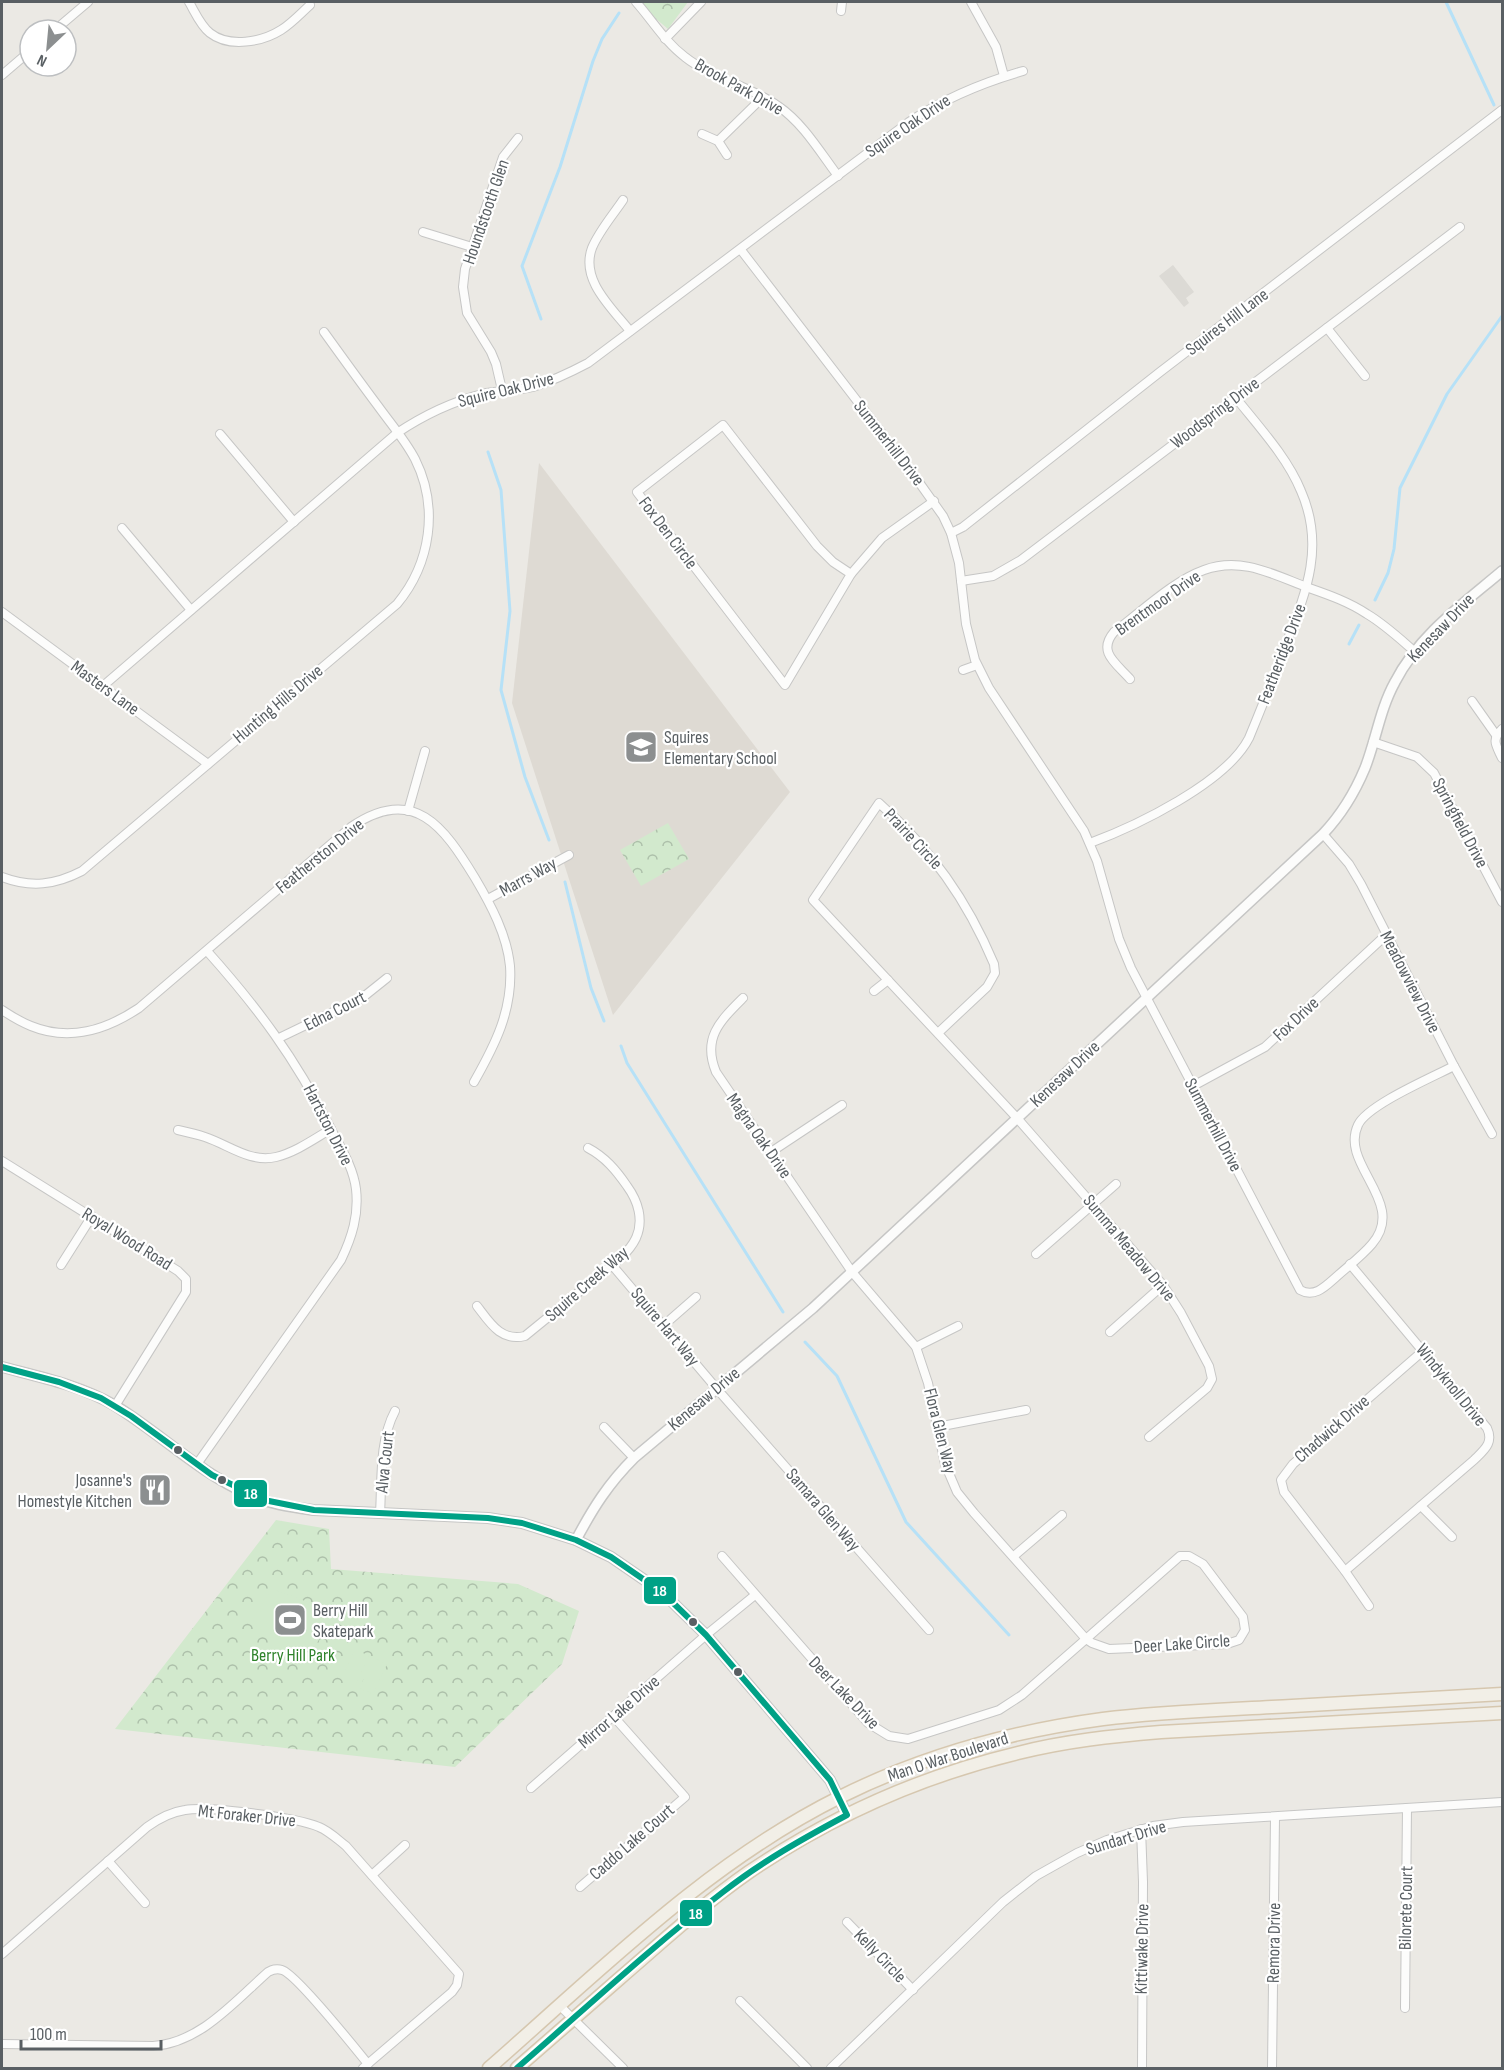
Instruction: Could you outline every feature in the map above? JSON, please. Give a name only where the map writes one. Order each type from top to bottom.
[{"type":"main road","name":"Man O War Boulevard","points":[[489,2068],[667,1912],[718,1872],[791,1824],[840,1797],[916,1765],[975,1745],[1060,1725],[1127,1716],[1503,1694]]},
{"type":"main road","name":"Man O War Boulevard","points":[[517,2068],[653,1948],[724,1891],[795,1843],[847,1815],[907,1788],[1018,1753],[1100,1738],[1161,1732],[1503,1713]]},
{"type":"street","points":[[69,18],[88,2]]},
{"type":"street","points":[[189,2],[208,31],[221,39],[234,42],[270,35],[290,24],[310,5]]},
{"type":"street","name":"Brook Park Drive","points":[[636,2],[665,39],[685,57],[779,106],[800,126],[838,176]]},
{"type":"street","points":[[665,39],[701,2]]},
{"type":"street","points":[[840,11],[842,2]]},
{"type":"street","points":[[971,2],[996,47],[1004,76]]},
{"type":"street","points":[[2,75],[18,61]]},
{"type":"street","name":"Squire Oak Drive","points":[[103,686],[397,433],[419,418],[446,406],[502,390],[532,387],[568,373],[607,350],[929,108],[966,90],[1023,71]]},
{"type":"street","points":[[718,141],[764,97]]},
{"type":"street","name":"Squires Hill Lane","points":[[951,533],[963,527],[1160,372],[1503,110]]},
{"type":"street","points":[[702,134],[718,141],[726,155]]},
{"type":"street","name":"Houndstooth Glen","points":[[502,390],[496,364],[486,342],[467,313],[464,300],[465,269],[503,157],[518,138]]},
{"type":"street","points":[[623,200],[597,238],[589,264],[594,284],[630,331]]},
{"type":"street","name":"Woodspring Drive","points":[[961,581],[993,576],[1021,560],[1460,227]]},
{"type":"street","points":[[423,232],[472,247]]},
{"type":"street","name":"Summerhill Drive","points":[[741,250],[934,501],[951,533],[959,563],[966,624],[977,665],[989,688],[1072,812],[1090,843],[1125,954],[1297,1288],[1307,1293],[1321,1290],[1372,1244],[1383,1220],[1382,1208],[1376,1192],[1356,1150],[1354,1141],[1358,1125],[1372,1110],[1454,1066]]},
{"type":"street","points":[[1327,328],[1365,376]]},
{"type":"street","name":"Hunting Hills Drive","points":[[2,877],[24,884],[51,884],[82,871],[397,604],[417,576],[427,544],[428,502],[422,474],[406,445],[324,332]]},
{"type":"street","name":"Featheridge Drive","points":[[1090,843],[1148,819],[1221,772],[1241,753],[1253,730],[1308,587],[1312,541],[1307,507],[1301,490],[1279,453],[1236,398]]},
{"type":"street","name":"Fox Den Circle","points":[[851,574],[833,562],[817,546],[723,425],[637,492],[785,685],[851,574],[882,538],[934,501]]},
{"type":"street","points":[[220,434],[294,522]]},
{"type":"street","points":[[122,528],[191,610]]},
{"type":"street","name":"Brentmoor Drive","points":[[1130,679],[1109,656],[1107,650],[1109,639],[1123,625],[1190,576],[1219,565],[1234,564],[1253,567],[1330,595],[1369,615],[1414,651]]},
{"type":"street","name":"Kenesaw Drive","points":[[576,1540],[595,1503],[634,1458],[813,1308],[1323,834],[1333,823],[1365,769],[1379,721],[1394,682],[1414,651],[1452,612],[1503,571]]},
{"type":"street","name":"Masters Lane","points":[[2,612],[208,764]]},
{"type":"street","points":[[963,670],[977,665]]},
{"type":"street","points":[[1472,701],[1499,732],[1495,743],[1503,758]]},
{"type":"street","name":"Springfield Drive","points":[[1373,742],[1417,757],[1434,773],[1503,902]]},
{"type":"street","points":[[408,811],[425,752]]},
{"type":"street","name":"Prairie Circle","points":[[938,1033],[987,987],[995,972],[994,964],[950,880],[879,803],[813,900],[1017,1118]]},
{"type":"street","name":"Featherston Drive","points":[[2,1010],[30,1026],[45,1030],[80,1033],[100,1029],[117,1022],[139,1008],[363,818],[378,812],[408,811],[428,818],[449,837],[488,899],[505,944],[510,966],[509,997],[503,1024],[474,1082]]},
{"type":"street","name":"Meadowview Drive","points":[[1323,834],[1349,864],[1492,1134]]},
{"type":"street","name":"Marrs Way","points":[[488,899],[569,855]]},
{"type":"street","name":"Fox Drive","points":[[1193,1086],[1265,1047],[1386,935]]},
{"type":"street","name":"Hartston Drive","points":[[197,1464],[341,1260],[354,1229],[356,1213],[356,1188],[347,1159],[306,1081],[279,1038],[207,951]]},
{"type":"street","name":"Edna Court","points":[[279,1038],[362,998],[387,978]]},
{"type":"street","points":[[874,991],[888,980]]},
{"type":"street","name":"Magna Oak Drive","points":[[743,998],[724,1017],[712,1037],[711,1061],[726,1088],[852,1272]]},
{"type":"street","points":[[771,1152],[842,1105]]},
{"type":"street","name":"Summa Meadow Drive","points":[[1017,1118],[1163,1285],[1181,1313],[1209,1366],[1212,1379],[1207,1388],[1149,1437]]},
{"type":"street","points":[[178,1130],[207,1138],[251,1156],[263,1158],[288,1153],[331,1129]]},
{"type":"street","name":"Squire Creek Way","points":[[477,1306],[501,1334],[511,1337],[525,1336],[631,1247],[640,1226],[640,1216],[634,1197],[610,1163],[588,1148]]},
{"type":"street","name":"Royal Wood Road","points":[[2,1161],[178,1271],[186,1279],[188,1288],[115,1406]]},
{"type":"street","points":[[1036,1254],[1116,1184]]},
{"type":"street","points":[[62,1265],[92,1216]]},
{"type":"street","name":"Windyknoll Drive","points":[[1345,1571],[1474,1460],[1488,1446],[1490,1438],[1487,1428],[1350,1264]]},
{"type":"street","name":"Squire Hart Way","points":[[612,1265],[717,1389]]},
{"type":"street","name":"Flora Glen Way","points":[[852,1272],[916,1347],[923,1366],[945,1464],[957,1492],[1086,1639]]},
{"type":"street","points":[[1110,1332],[1163,1285]]},
{"type":"street","points":[[664,1325],[696,1297]]},
{"type":"street","points":[[916,1347],[958,1326]]},
{"type":"street","name":"Chadwick Drive","points":[[1369,1606],[1280,1484],[1282,1477],[1293,1464],[1424,1350]]},
{"type":"street","points":[[2,1367],[75,1387],[115,1406],[222,1481],[249,1495],[290,1507],[380,1514],[488,1518],[522,1523],[576,1540],[611,1557],[647,1580],[706,1635],[830,1780],[847,1815]]},
{"type":"street","name":"Samara Glen Way","points":[[717,1389],[929,1630]]},
{"type":"street","points":[[937,1427],[1026,1410]]},
{"type":"street","name":"Alva Court","points":[[380,1514],[385,1442],[388,1425],[395,1411]]},
{"type":"street","points":[[604,1427],[634,1458]]},
{"type":"street","points":[[1421,1506],[1452,1537]]},
{"type":"street","points":[[1014,1556],[1062,1515]]},
{"type":"street","name":"Deer Lake Drive","points":[[722,1556],[868,1723],[879,1731],[898,1739],[915,1737],[999,1710],[1022,1695],[1086,1639]]},
{"type":"street","name":"Deer Lake Circle","points":[[1180,1556],[1189,1556],[1203,1564],[1243,1617],[1245,1624],[1239,1640],[1227,1644],[1109,1649],[1086,1639],[1180,1556]]},
{"type":"street","name":"Mirror Lake Drive","points":[[531,1788],[755,1595]]},
{"type":"street","name":"Caddo Lake Court","points":[[580,1887],[686,1797],[614,1717]]},
{"type":"street","name":"Sundart Drive","points":[[831,2068],[1003,1902],[1036,1876],[1077,1853],[1107,1840],[1141,1829],[1183,1822],[1503,1802]]},
{"type":"street","name":"Bilorete Court","points":[[1405,2008],[1407,1808]]},
{"type":"street","name":"Mt Foraker Drive","points":[[2,1954],[156,1820],[185,1810],[210,1810],[285,1819],[317,1826],[327,1830],[346,1846],[458,1972],[459,1982],[452,1992],[366,2066]]},
{"type":"street","name":"Remora Drive","points":[[1272,2068],[1275,1817]]},
{"type":"street","name":"Kittiwake Drive","points":[[1141,1829],[1142,2068]]},
{"type":"street","points":[[372,1875],[405,1845]]},
{"type":"street","points":[[108,1861],[145,1903]]},
{"type":"street","name":"Kelly Circle","points":[[847,1922],[913,1990]]},
{"type":"street","points":[[2,2044],[153,2046],[170,2044],[198,2032],[268,1972],[277,1969],[286,1972],[299,1984],[366,2066]]},
{"type":"street","points":[[740,2001],[807,2068]]},
{"type":"street","points":[[561,2006],[623,2068]]},
{"type":"shaded area","points":[[1173,265],[1194,292],[1186,298],[1189,303],[1184,307],[1159,276]]},
{"type":"shaded area","name":"Squires Elementary School","points":[[539,463],[790,792],[613,1015],[512,703]]},
{"type":"green space","points":[[636,2],[688,2],[668,29]]},
{"type":"green space","points":[[668,823],[689,859],[641,886],[620,850]]},
{"type":"green space","name":"Berry Hill Park","points":[[276,1520],[329,1529],[331,1569],[518,1584],[579,1611],[562,1664],[455,1767],[115,1729]]},
{"type":"green space","name":"Berry Hill Skatepark","points":[[272,1589],[319,1606],[328,1612],[328,1627],[311,1651],[304,1651],[300,1646],[292,1653],[280,1644],[277,1637],[253,1625],[252,1619]]},
{"type":"green space","points":[[355,1649],[369,1656],[355,1686],[341,1679]]},
{"type":"green space","points":[[374,1658],[387,1664],[373,1694],[359,1688]]},
{"type":"waterway","points":[[1446,2],[1494,105]]},
{"type":"waterway","points":[[541,319],[522,266],[560,167],[593,61],[602,39],[619,13]]},
{"type":"waterway","points":[[1375,600],[1388,573],[1394,549],[1400,488],[1447,394],[1502,316]]},
{"type":"waterway","points":[[488,452],[501,490],[510,611],[501,690],[525,777],[549,840]]},
{"type":"waterway","points":[[1349,644],[1359,625]]},
{"type":"waterway","points":[[565,882],[591,988],[604,1021]]},
{"type":"waterway","points":[[621,1046],[627,1063],[783,1312]]},
{"type":"waterway","points":[[805,1342],[837,1376],[906,1522],[1009,1635]]},
{"type":"transit line","name":"18","points":[[2,1367],[59,1382],[101,1398],[131,1416],[212,1475],[264,1500],[314,1510],[488,1518],[522,1523],[576,1540],[611,1557],[662,1592],[706,1635],[830,1780],[847,1815],[737,1881],[644,1956],[517,2068]]},
{"type":"place","name":"Squires Elementary School","points":[[641,747]]},
{"type":"place","name":"Josanne's Homestyle Kitchen","points":[[155,1490]]},
{"type":"place","name":"Berry Hill Skatepark","points":[[290,1620]]}]
